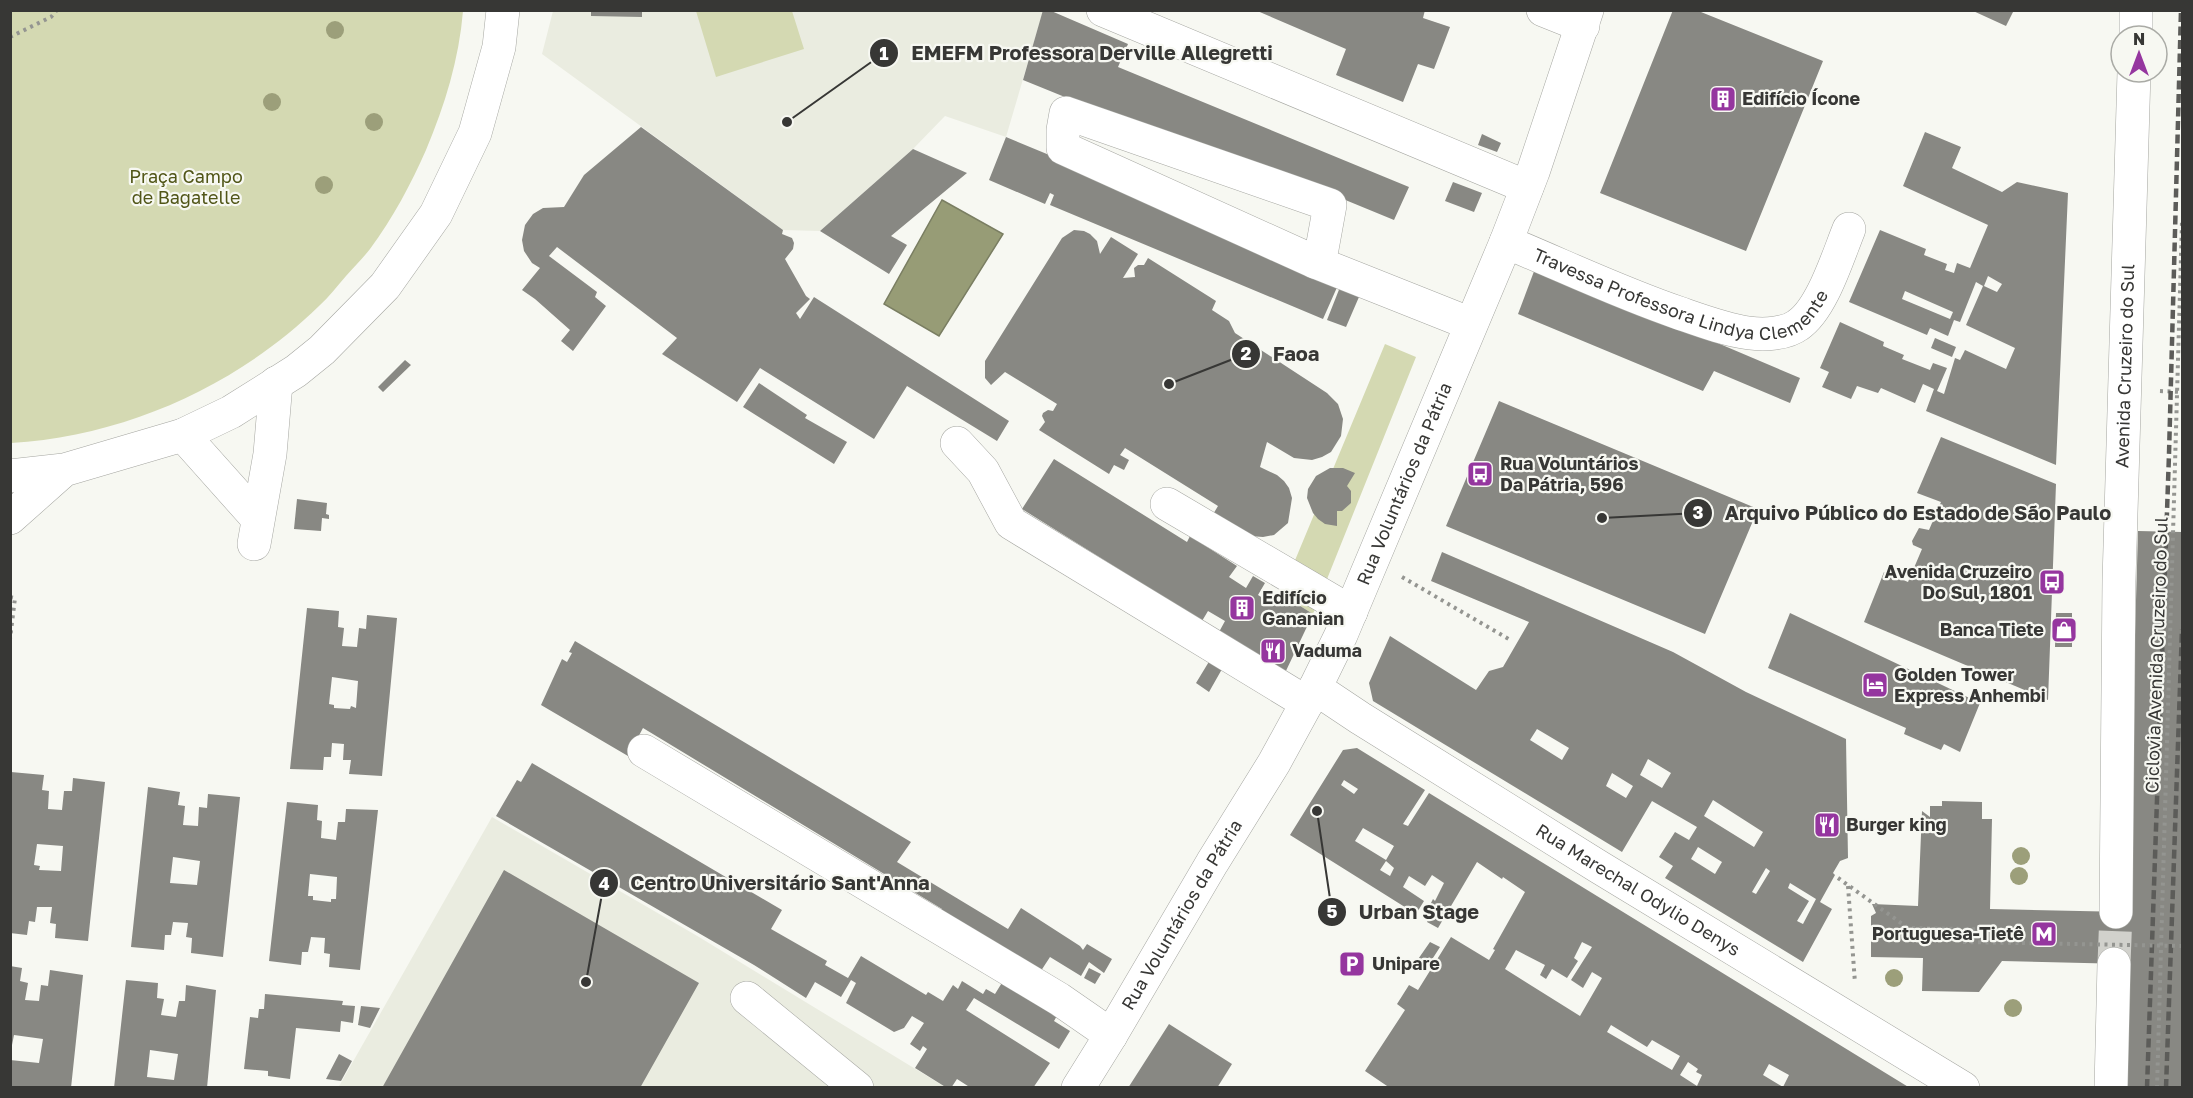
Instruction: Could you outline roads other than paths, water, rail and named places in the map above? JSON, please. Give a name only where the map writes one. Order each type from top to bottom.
[{"type":"main road","points":[[10,476],[64,470],[183,435],[231,412],[296,371],[322,350],[385,286],[436,214],[474,133],[499,47],[503,10]]},
{"type":"main road","points":[[1103,10],[1527,187]]},
{"type":"main road","points":[[1544,10],[1585,18]]},
{"type":"main road","name":"Rua Voluntários da Pátria","points":[[1078,1088],[1212,863],[1275,763],[1351,612],[1506,242],[1585,18]]},
{"type":"main road","name":"Avenida Cruzeiro do Sul","points":[[2116,912],[2120,581],[2134,84]]},
{"type":"main road","points":[[1315,262],[1322,249],[1330,206],[1066,113],[1063,148],[1315,262],[1471,324]]},
{"type":"main road","name":"Travessa Professora Lindya Clemente","points":[[1506,242],[1657,305],[1705,322],[1749,333],[1775,333],[1797,326],[1808,316],[1824,291],[1849,229]]},
{"type":"main road","points":[[183,435],[255,531],[270,454],[276,383]]},
{"type":"main road","name":"Rua Marechal Odylio Denys","points":[[957,443],[983,471],[1011,522],[1311,695],[1360,718],[1589,861],[1896,1063],[1963,1088]]},
{"type":"main road","points":[[10,518],[64,470]]},
{"type":"main road","points":[[1167,504],[1351,612]]},
{"type":"main road","points":[[644,752],[1066,1004],[1111,1035]]},
{"type":"main road","points":[[2111,1088],[2114,964]]},
{"type":"main road","points":[[747,998],[857,1088]]},
{"type":"tunnel","points":[[2114,964],[2116,912]]},
{"type":"railway","points":[[2147,1088],[2169,454],[2181,10]]},
{"type":"railway","points":[[2166,1088],[2182,629]]},
{"type":"place","name":"Edifício Ícone","points":[[1723,99]]},
{"type":"place","name":"EMEFM Professora Derville Allegretti","points":[[787,122]]},
{"type":"place","name":"Faoa","points":[[1169,384]]},
{"type":"place","name":"Rua Voluntários Da Pátria, 596","points":[[1480,474]]},
{"type":"place","name":"Arquivo Público do Estado de São Paulo","points":[[1602,518]]},
{"type":"place","name":"Avenida Cruzeiro Do Sul, 1801","points":[[2052,582]]},
{"type":"place","name":"Edifício Gananian","points":[[1242,608]]},
{"type":"place","name":"Banca Tiete","points":[[2064,630]]},
{"type":"place","name":"Vaduma","points":[[1273,651]]},
{"type":"place","name":"Golden Tower Express Anhembi","points":[[1875,685]]},
{"type":"place","name":"Urban Stage","points":[[1317,811]]},
{"type":"place","name":"Burger king","points":[[1827,825]]},
{"type":"place","name":"Portuguesa-Tietê","points":[[2044,934]]},
{"type":"place","name":"Unipare","points":[[1352,964]]},
{"type":"place","name":"Centro Universitário Sant'Anna","points":[[586,982]]},
{"type":"park label","name":"Praça Campo de Bagatelle","points":[[186,187]]}]
